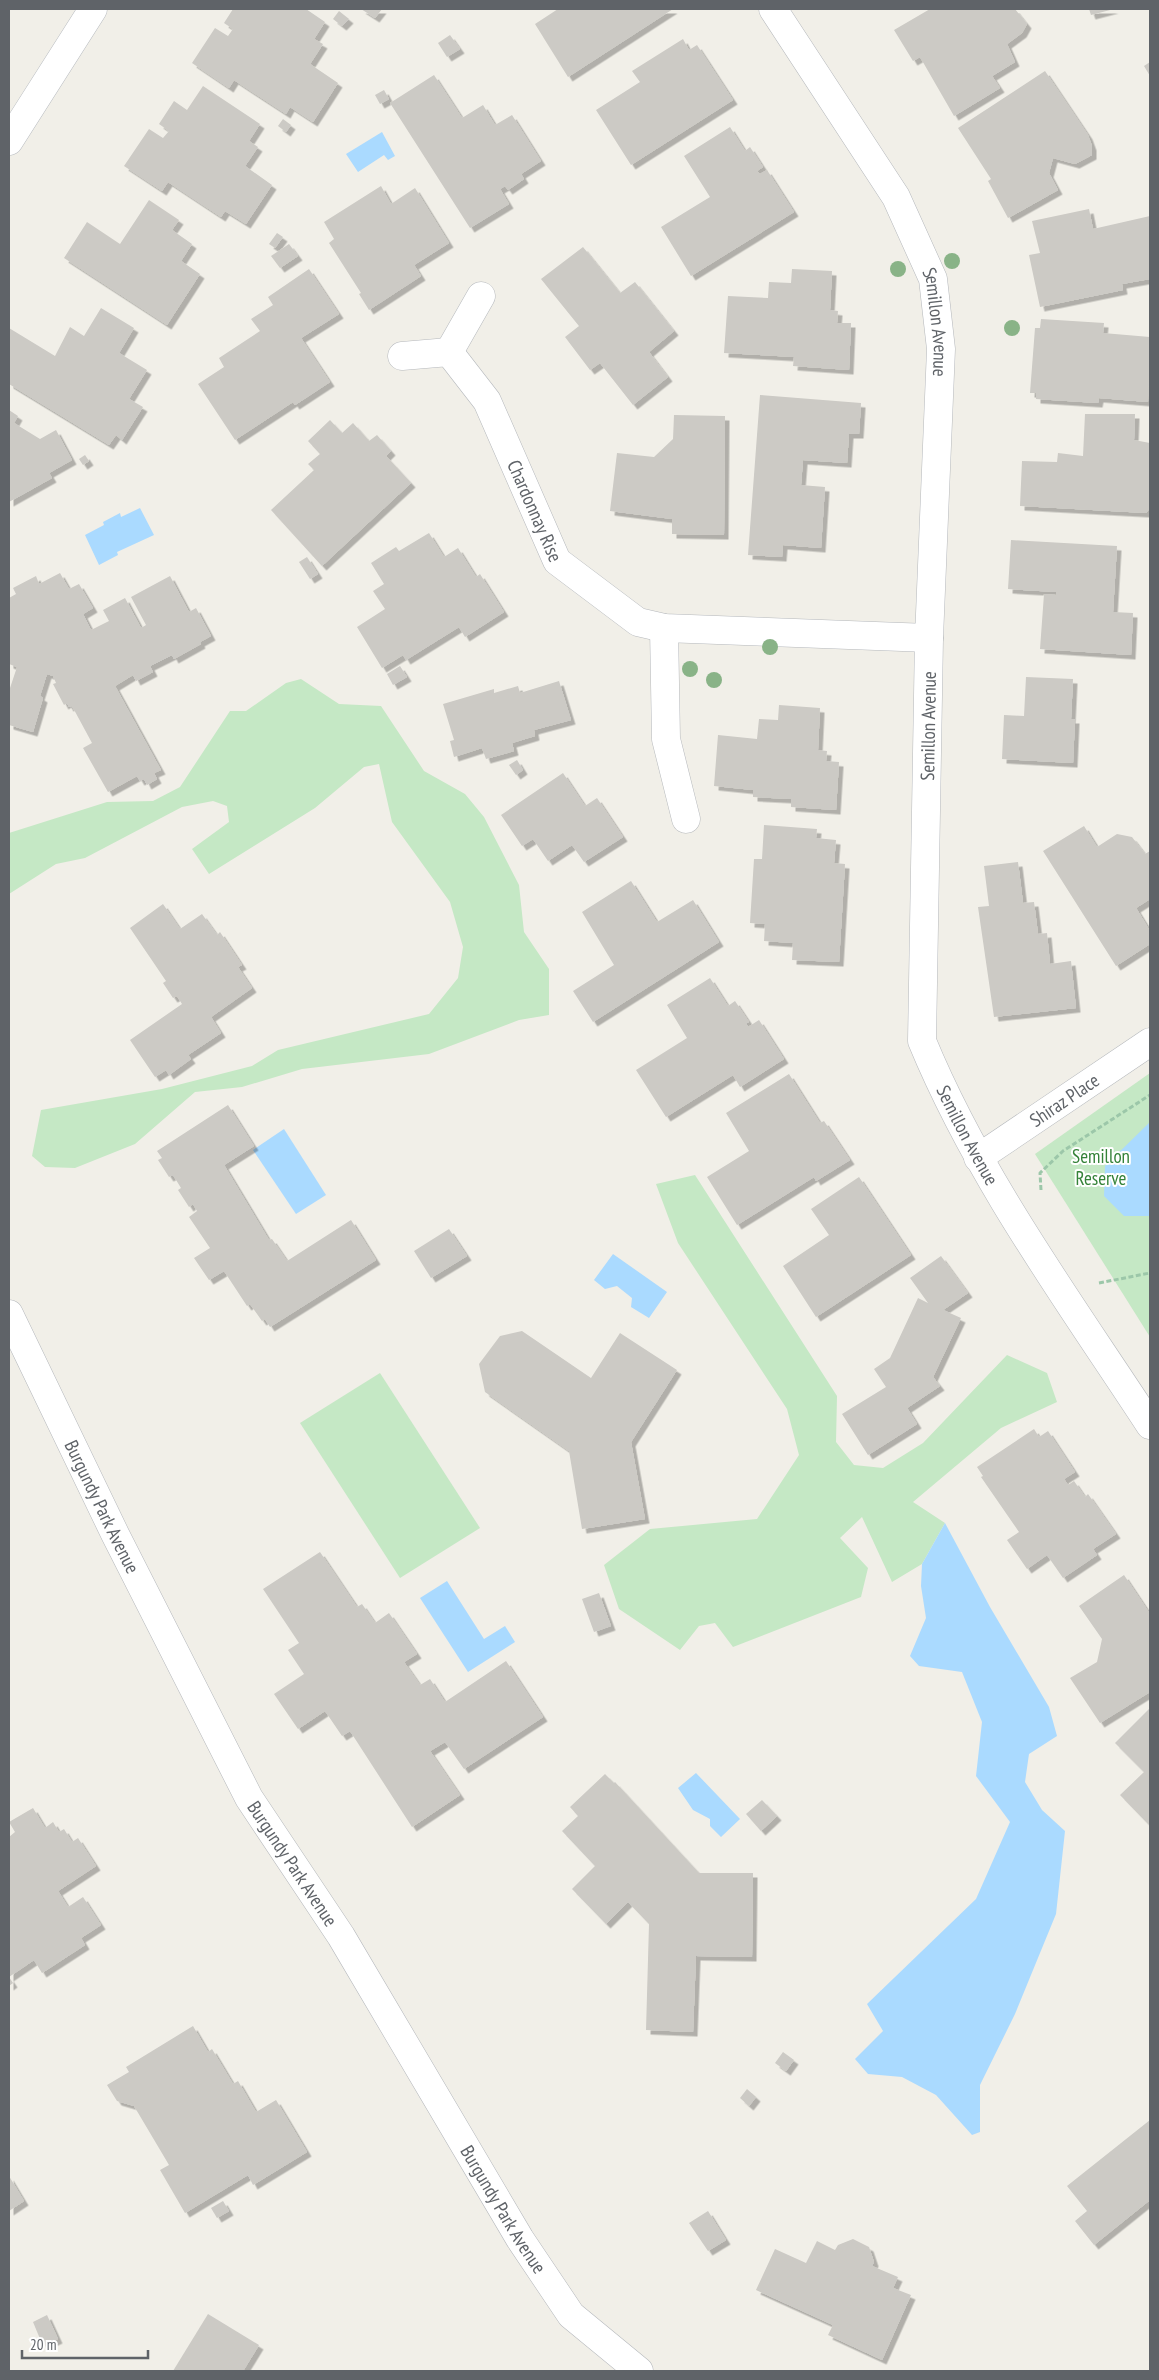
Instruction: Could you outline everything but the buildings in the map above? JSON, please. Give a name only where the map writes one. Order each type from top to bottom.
[{"type":"street","points":[[9,141],[93,9]]},
{"type":"street","name":"Semillon Avenue","points":[[773,9],[896,197],[933,279],[941,349],[929,638],[922,1042],[944,1094],[978,1158],[1150,1425]]},
{"type":"street","points":[[402,356],[449,352],[481,296]]},
{"type":"street","name":"Chardonnay Rise","points":[[449,352],[487,401],[557,561],[638,622],[664,628],[929,638]]},
{"type":"street","points":[[664,628],[666,739],[686,819]]},
{"type":"street","name":"Shiraz Place","points":[[978,1158],[1150,1042]]},
{"type":"street","name":"Burgundy Park Avenue","points":[[9,1314],[115,1534],[249,1798],[341,1936],[520,2239],[571,2315],[639,2371]]},
{"type":"path","points":[[1046,1197],[1041,1190],[1040,1174],[1063,1151],[1150,1095]]},
{"type":"path","points":[[1094,1276],[1098,1284],[1150,1273]]},
{"type":"green space","points":[[301,679],[339,704],[381,706],[424,771],[465,794],[484,817],[519,885],[524,932],[549,969],[549,1015],[519,1020],[429,1054],[302,1069],[242,1087],[195,1092],[135,1144],[75,1168],[45,1167],[32,1156],[41,1110],[162,1089],[252,1066],[278,1050],[429,1014],[458,978],[463,947],[450,902],[392,822],[379,764],[364,767],[315,808],[209,874],[192,849],[229,822],[227,806],[213,801],[182,807],[85,858],[56,864],[9,894],[9,833],[107,802],[153,801],[180,787],[230,711],[246,711],[286,683]]},
{"type":"green space","name":"Semillon Reserve","points":[[1150,1073],[1150,1337],[1035,1154]]},
{"type":"green space","points":[[695,1175],[837,1396],[836,1442],[854,1465],[883,1468],[923,1443],[1007,1355],[1047,1373],[1057,1402],[1001,1428],[913,1502],[945,1523],[922,1564],[892,1582],[862,1517],[840,1538],[868,1568],[861,1597],[733,1647],[715,1623],[699,1626],[680,1650],[619,1609],[604,1565],[650,1529],[757,1519],[799,1455],[787,1409],[678,1243],[656,1184]]},
{"type":"green space","points":[[380,1373],[480,1528],[400,1578],[300,1423]]},
{"type":"water","points":[[382,132],[395,156],[388,160],[384,155],[358,172],[346,154]]},
{"type":"water","points":[[140,508],[154,535],[117,552],[118,555],[99,565],[85,535],[104,525],[103,522],[120,513],[121,517]]},
{"type":"water","points":[[1150,1122],[1150,1216],[1124,1216],[1104,1196],[1105,1166]]},
{"type":"water","points":[[284,1129],[326,1195],[296,1214],[253,1150]]},
{"type":"water","points":[[613,1254],[667,1292],[649,1318],[631,1307],[632,1298],[617,1286],[605,1289],[594,1280]]},
{"type":"water","points":[[945,1523],[990,1607],[1049,1707],[1057,1736],[1029,1754],[1025,1782],[1042,1810],[1065,1831],[1056,1914],[1015,2014],[980,2085],[980,2132],[972,2135],[936,2095],[902,2077],[868,2074],[855,2059],[883,2031],[867,2004],[976,1899],[1010,1822],[976,1776],[982,1722],[962,1672],[919,1666],[910,1656],[926,1618],[921,1586],[922,1564]]},
{"type":"water","points":[[447,1581],[484,1639],[505,1626],[515,1642],[468,1672],[420,1598]]},
{"type":"water","points":[[696,1773],[740,1819],[721,1837],[710,1826],[710,1819],[693,1810],[678,1788]]}]
